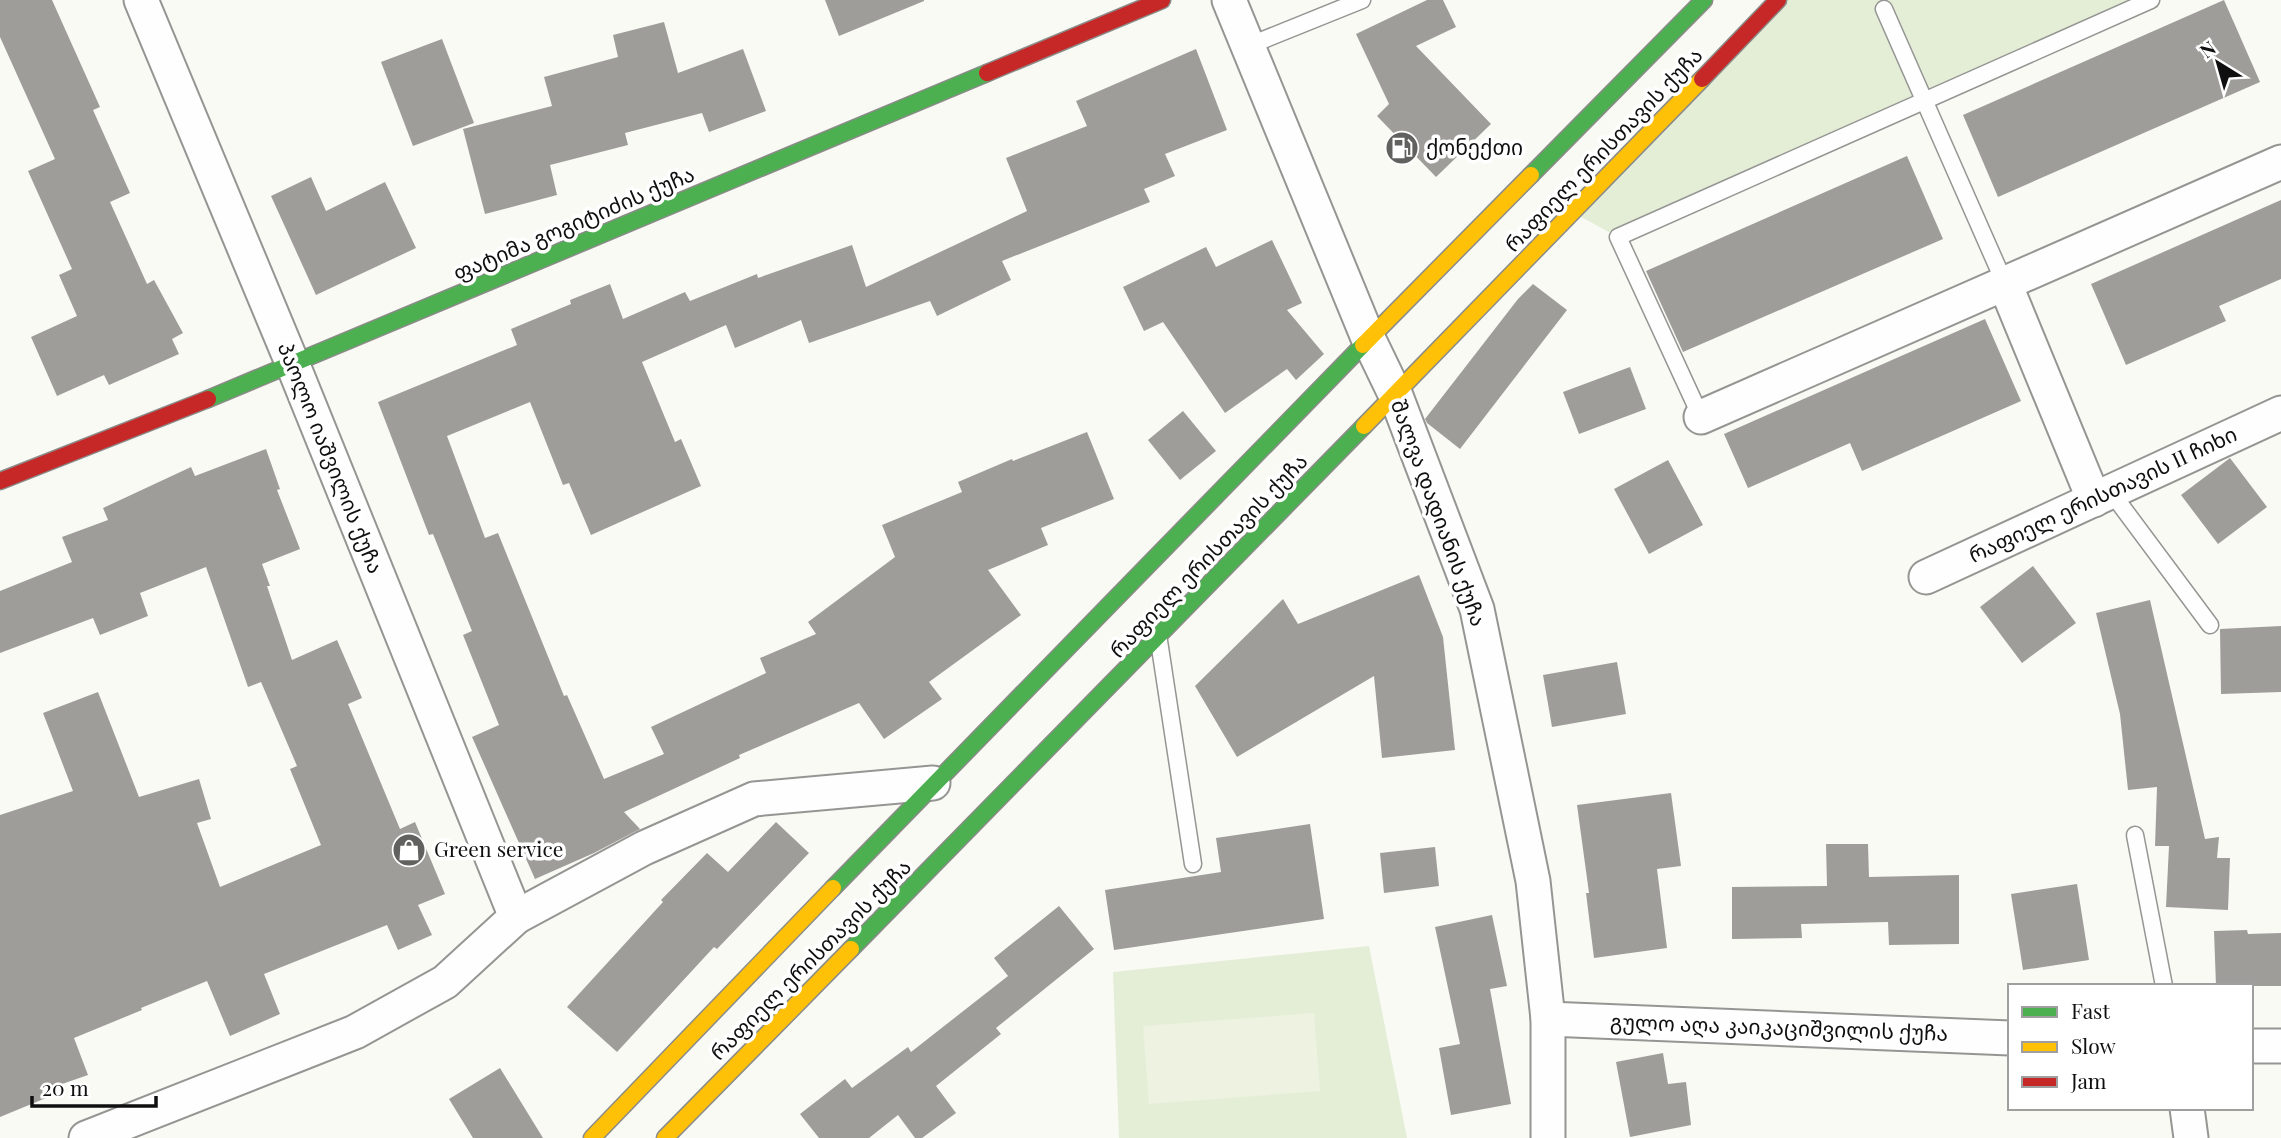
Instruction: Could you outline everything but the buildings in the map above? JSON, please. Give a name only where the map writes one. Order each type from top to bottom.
[{"type":"main road","name":"ფატიმა გოგიტიძის ქუჩა","points":[[0,481],[293,365],[1162,0]]},
{"type":"main road","name":"რაფიელ ერისთავის ქუჩა","points":[[593,1138],[933,783],[1368,338],[1704,0]]},
{"type":"main road","name":"რაფიელ ერისთავის ქუჩა","points":[[665,1138],[1396,396],[1778,0]]},
{"type":"street","name":"პაოლო იაშვილის ქუჩა","points":[[141,0],[293,365],[516,917]]},
{"type":"street","name":"შალვა დადიანის ქუჩა","points":[[1229,0],[1368,338],[1396,396],[1477,609],[1533,881],[1548,1019],[1548,1138]]},
{"type":"street","points":[[1701,417],[2281,162]]},
{"type":"street","points":[[2005,284],[2102,496]]},
{"type":"street","name":"რაფიელ ერისთავის II ჩიხი","points":[[1926,577],[2281,413]]},
{"type":"street","points":[[86,1138],[355,1032],[444,982],[516,917],[644,848],[754,799],[933,783]]},
{"type":"street","name":"გულო აღა კაიკაციშვილის ქუჩა","points":[[1548,1019],[2008,1038]]},
{"type":"street","points":[[2253,1046],[2281,1046]]},
{"type":"street","points":[[2186,1110],[2192,1138]]},
{"type":"lane","points":[[1248,46],[1362,0]]},
{"type":"lane","points":[[1701,417],[1618,237],[2151,0]]},
{"type":"lane","points":[[1884,9],[2005,284]]},
{"type":"lane","points":[[2102,496],[2210,625]]},
{"type":"lane","points":[[1159,637],[1193,864]]},
{"type":"lane","points":[[2135,835],[2164,984]]},
{"type":"green space","points":[[1778,0],[2151,0],[1618,237],[1572,212]]},
{"type":"green space","points":[[1369,946],[1407,1138],[1119,1138],[1113,972]]},
{"type":"green space","points":[[1314,1013],[1320,1091],[1149,1104],[1143,1026]]},
{"type":"traffic: fast","points":[[1531,175],[1704,0]]},
{"type":"traffic: fast","points":[[208,399],[987,73]]},
{"type":"traffic: fast","points":[[833,888],[1363,345]]},
{"type":"traffic: fast","points":[[851,949],[1364,426]]},
{"type":"traffic: slow","points":[[1364,426],[1702,79]]},
{"type":"traffic: slow","points":[[1363,345],[1531,175]]},
{"type":"traffic: slow","points":[[592,1138],[833,888]]},
{"type":"traffic: slow","points":[[665,1138],[851,949]]},
{"type":"traffic: jam","points":[[987,73],[1162,0]]},
{"type":"traffic: jam","points":[[1702,79],[1778,0]]},
{"type":"traffic: jam","points":[[0,481],[208,399]]},
{"type":"place","name":"ქონექთი","points":[[1402,148]]},
{"type":"place","name":"Green service","points":[[409,850]]}]
